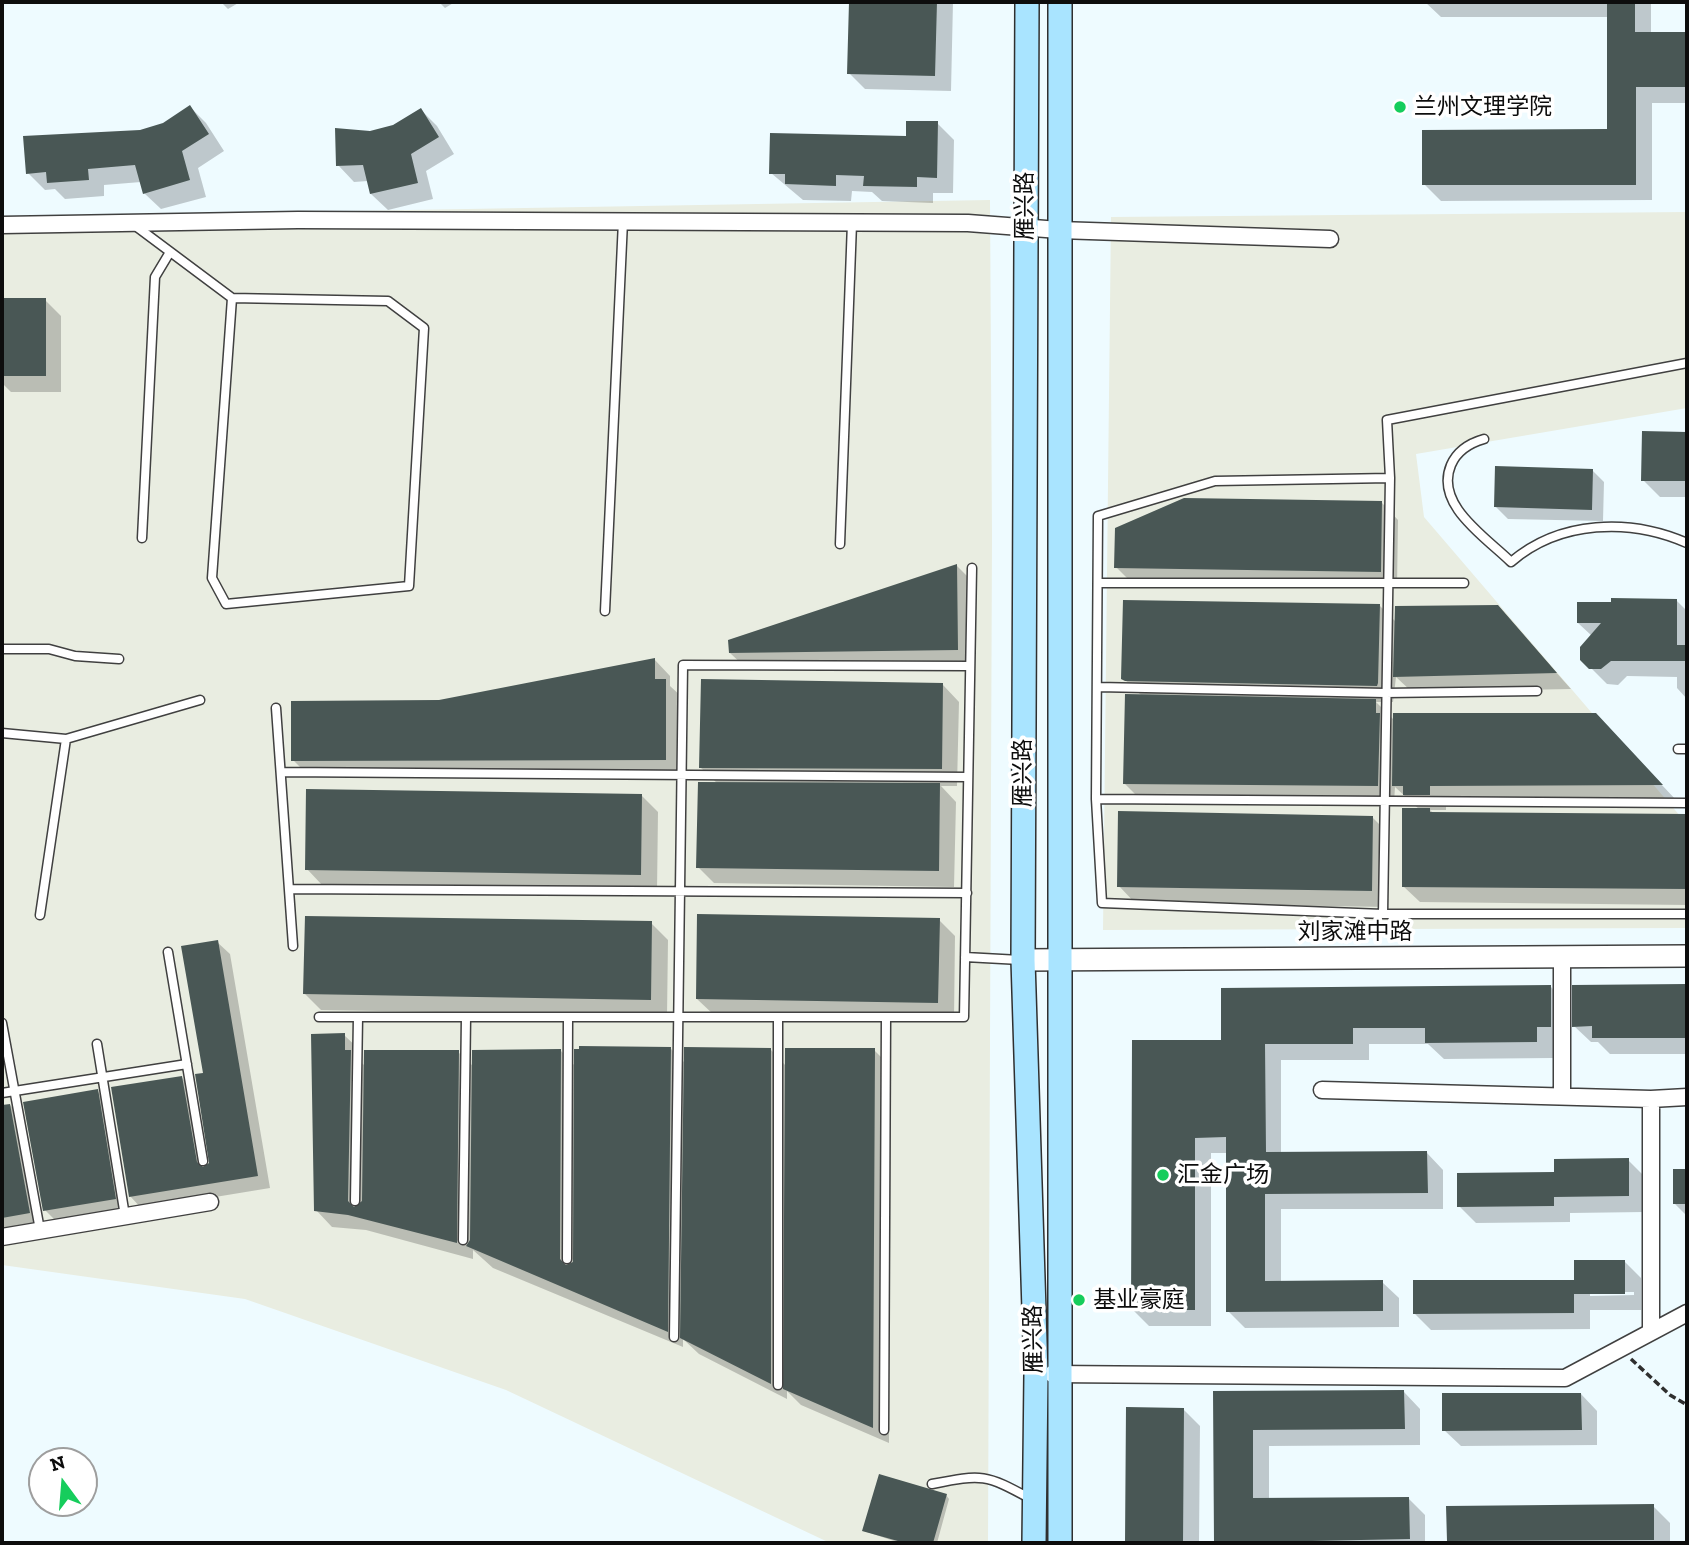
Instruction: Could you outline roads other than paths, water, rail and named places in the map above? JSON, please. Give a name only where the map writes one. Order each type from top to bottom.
[{"type":"main road","name":"雁兴路","points":[[1027,2],[1023,960],[1035,1374],[1034,1543]]},
{"type":"main road","name":"雁兴路","points":[[1060,2],[1060,1543]]},
{"type":"street","points":[[2,225],[298,220],[968,223],[1059,230],[1330,239]]},
{"type":"street","name":"刘家滩中路","points":[[1023,960],[1687,956]]},
{"type":"street","points":[[1562,957],[1562,1096]]},
{"type":"street","points":[[1322,1090],[1687,1097]]},
{"type":"street","points":[[1651,1098],[1651,1332]]},
{"type":"street","points":[[2,1237],[210,1202]]},
{"type":"street","points":[[1035,1374],[1565,1378],[1687,1313]]},
{"type":"lane","points":[[605,611],[624,221]]},
{"type":"lane","points":[[130,223],[232,298],[388,301],[424,328],[409,586],[226,604],[212,578],[232,298]]},
{"type":"lane","points":[[840,544],[852,223]]},
{"type":"lane","points":[[142,538],[156,277],[170,252]]},
{"type":"lane","points":[[1383,914],[1386,582],[1390,478],[1387,420],[1687,363]]},
{"type":"lane","points":[[1485,439],[1465,447],[1458,454],[1449,473],[1449,493],[1459,510],[1511,562],[1539,541],[1555,535],[1599,527],[1644,530],[1687,543]]},
{"type":"lane","points":[[1390,478],[1214,481],[1098,516],[1096,799],[1102,902],[1383,914],[1687,914]]},
{"type":"lane","points":[[319,1017],[964,1017],[972,568]]},
{"type":"lane","points":[[1099,583],[1464,583]]},
{"type":"lane","points":[[2,649],[49,649],[75,656],[119,659]]},
{"type":"lane","points":[[674,1337],[683,664],[970,666]]},
{"type":"lane","points":[[1098,687],[1385,693],[1537,691]]},
{"type":"lane","points":[[2,733],[66,739],[200,700]]},
{"type":"lane","points":[[276,708],[293,946]]},
{"type":"lane","points":[[40,915],[66,739]]},
{"type":"lane","points":[[281,772],[968,777]]},
{"type":"lane","points":[[1096,799],[1687,803]]},
{"type":"lane","points":[[289,889],[967,894]]},
{"type":"lane","points":[[168,952],[203,1161]]},
{"type":"lane","points":[[965,957],[1023,960]]},
{"type":"lane","points":[[355,1201],[358,1017]]},
{"type":"lane","points":[[463,1240],[466,1017]]},
{"type":"lane","points":[[567,1259],[568,1017]]},
{"type":"lane","points":[[778,1017],[778,1385]]},
{"type":"lane","points":[[884,1430],[886,1017]]},
{"type":"lane","points":[[2,1023],[40,1231]]},
{"type":"lane","points":[[97,1044],[125,1216]]},
{"type":"lane","points":[[2,1093],[187,1064]]},
{"type":"lane","points":[[932,1484],[976,1475],[1002,1483],[1035,1501]]},
{"type":"place","name":"兰州文理学院","points":[[1400,107]]},
{"type":"place","name":"汇金广场","points":[[1163,1175]]},
{"type":"place","name":"基业豪庭","points":[[1079,1300]]}]
